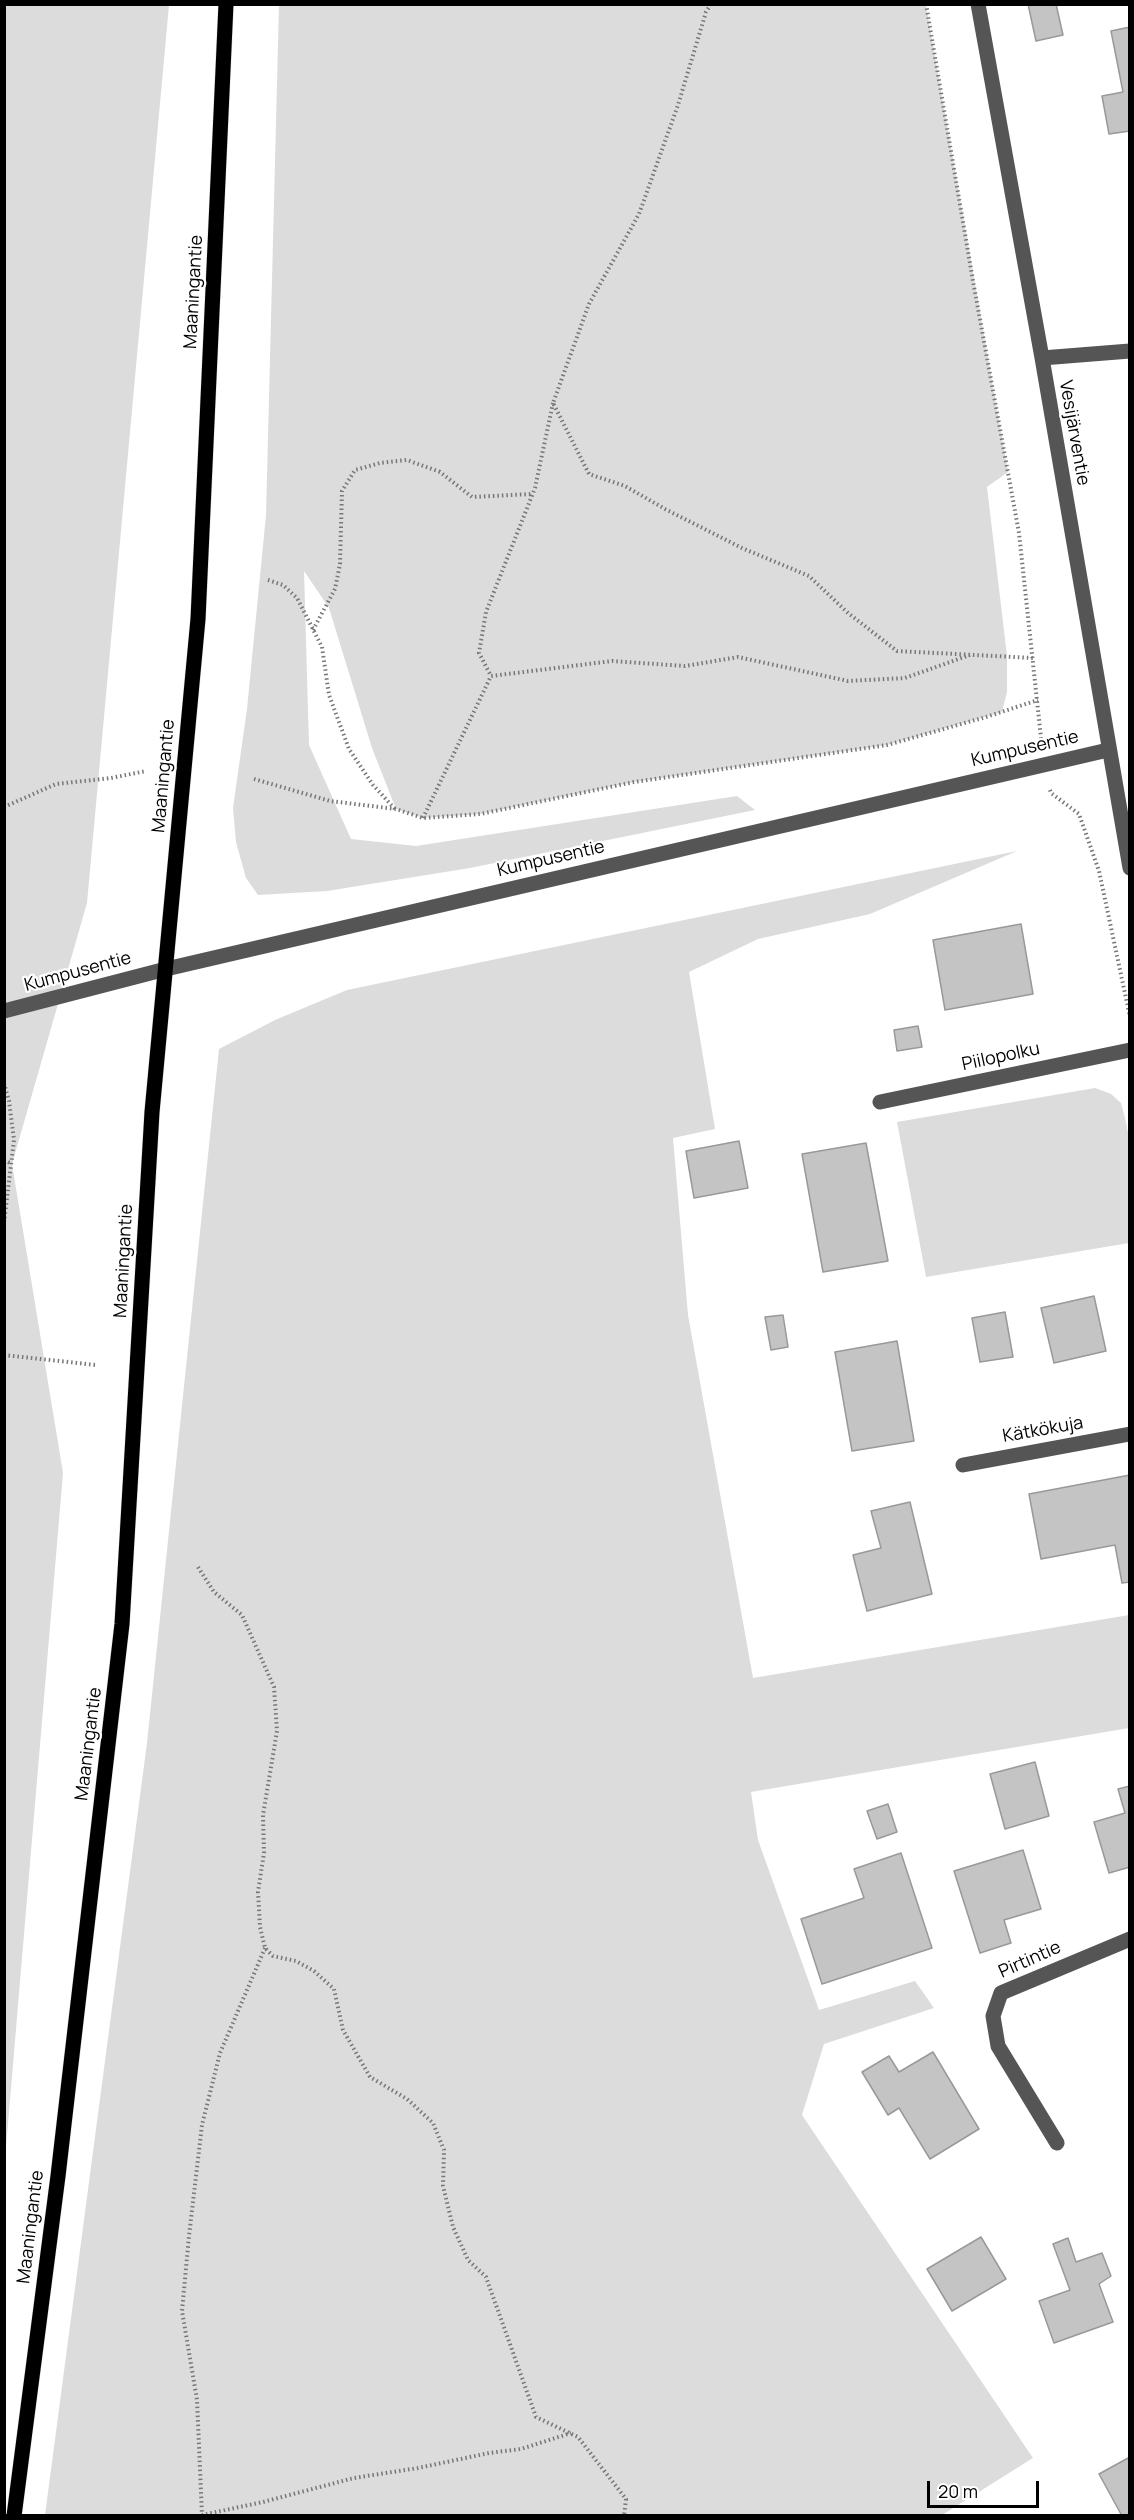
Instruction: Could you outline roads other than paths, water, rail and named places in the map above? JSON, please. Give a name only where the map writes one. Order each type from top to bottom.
[{"type":"main road","name":"Maaningantie","points":[[14,2516],[58,2176],[122,1624],[152,1112],[198,619],[226,4]]},
{"type":"street","name":"Vesijärventie","points":[[978,4],[1130,868]]},
{"type":"street","points":[[1042,358],[1130,351]]},
{"type":"street","name":"Kumpusentie","points":[[4,1011],[166,969],[1108,750]]},
{"type":"street","name":"Piilopolku","points":[[880,1102],[1130,1050]]},
{"type":"street","name":"Kätkökuja","points":[[963,1465],[1130,1434]]},
{"type":"street","name":"Pirtintie","points":[[1057,2143],[998,2046],[993,2016],[1000,1993],[1130,1939]]}]
